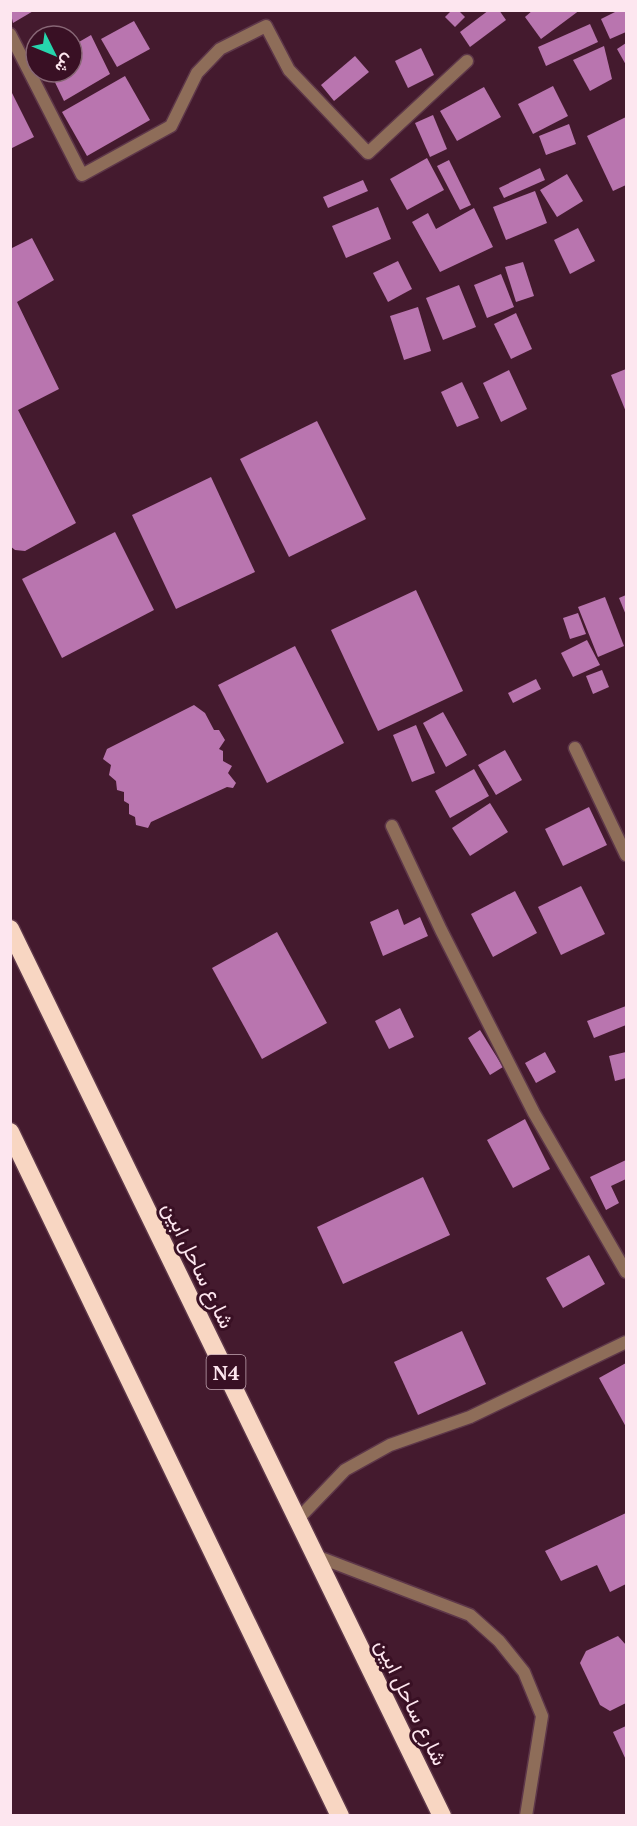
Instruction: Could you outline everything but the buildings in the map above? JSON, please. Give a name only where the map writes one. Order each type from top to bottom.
[{"type":"highway","name":"شارع ساحل ابين","points":[[10,929],[442,1815]]},
{"type":"highway","points":[[10,1132],[340,1815]]},
{"type":"street","points":[[10,34],[82,175],[171,126],[197,73],[219,49],[266,26],[289,70],[368,153],[467,61]]},
{"type":"street","points":[[575,748],[627,855]]},
{"type":"street","points":[[393,826],[441,930],[534,1113],[622,1253],[627,1272]]},
{"type":"street","points":[[298,1519],[345,1470],[390,1445],[470,1417],[627,1342]]},
{"type":"street","points":[[316,1556],[470,1616],[499,1641],[524,1672],[542,1716],[526,1815]]}]
